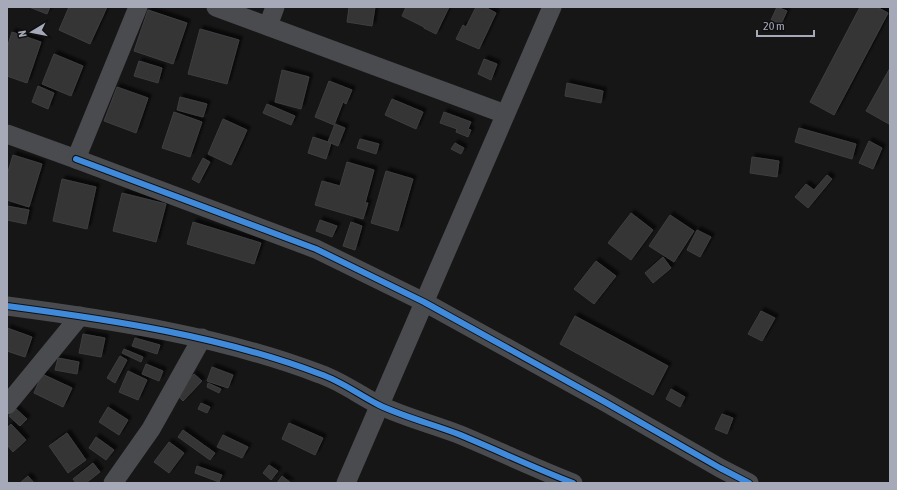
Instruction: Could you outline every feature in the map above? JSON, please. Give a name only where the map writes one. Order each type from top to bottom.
[{"type":"street","points":[[76,159],[138,7]]},
{"type":"street","points":[[216,7],[505,114]]},
{"type":"street","points":[[268,26],[274,7]]},
{"type":"street","points":[[346,483],[552,7]]},
{"type":"street","points":[[7,134],[316,249],[424,302],[749,483]]},
{"type":"street","points":[[7,306],[80,316],[202,338],[253,352],[321,374],[573,483]]},
{"type":"street","points":[[7,406],[80,316]]},
{"type":"street","points":[[114,483],[151,429],[202,338]]},
{"type":"building","points":[[29,7],[50,7],[47,14]]},
{"type":"building","points":[[69,7],[107,7],[90,44],[59,30]]},
{"type":"building","points":[[349,7],[375,7],[372,26],[347,22]]},
{"type":"building","points":[[406,7],[449,7],[436,34],[402,16]]},
{"type":"building","points":[[476,7],[485,7],[496,13],[479,49],[456,39],[463,25],[466,27]]},
{"type":"building","points":[[777,7],[787,11],[781,24],[771,20]]},
{"type":"building","points":[[860,7],[877,7],[888,13],[834,115],[810,102]]},
{"type":"building","points":[[148,10],[187,23],[173,64],[134,51]]},
{"type":"building","points":[[200,29],[239,40],[227,84],[188,74]]},
{"type":"building","points":[[12,32],[41,42],[27,83],[7,76],[7,48]]},
{"type":"building","points":[[54,54],[83,66],[71,96],[42,84]]},
{"type":"building","points":[[484,59],[497,64],[491,80],[478,74]]},
{"type":"building","points":[[139,61],[162,68],[158,83],[134,76]]},
{"type":"building","points":[[890,68],[890,121],[889,124],[866,111]]},
{"type":"building","points":[[282,70],[309,77],[301,109],[275,102]]},
{"type":"building","points":[[329,81],[352,90],[346,104],[343,102],[334,125],[315,117]]},
{"type":"building","points":[[567,83],[603,91],[601,103],[565,96]]},
{"type":"building","points":[[38,86],[54,93],[48,109],[32,102]]},
{"type":"building","points":[[117,87],[148,98],[136,133],[104,121]]},
{"type":"building","points":[[180,97],[207,104],[203,117],[177,110]]},
{"type":"building","points":[[392,99],[423,112],[416,129],[385,115]]},
{"type":"building","points":[[267,104],[295,116],[291,125],[263,113]]},
{"type":"building","points":[[174,112],[202,122],[190,157],[162,148]]},
{"type":"building","points":[[444,112],[471,122],[468,129],[471,130],[468,137],[456,132],[457,129],[440,123]]},
{"type":"building","points":[[223,119],[247,130],[231,165],[208,154]]},
{"type":"building","points":[[335,124],[345,128],[338,146],[328,142]]},
{"type":"building","points":[[799,128],[856,144],[852,159],[795,142]]},
{"type":"building","points":[[313,137],[331,143],[326,159],[308,153]]},
{"type":"building","points":[[360,139],[379,144],[376,154],[357,148]]},
{"type":"building","points":[[869,141],[882,148],[873,169],[859,163]]},
{"type":"building","points":[[455,143],[464,148],[461,154],[451,149]]},
{"type":"building","points":[[13,155],[42,164],[29,207],[7,200],[7,175]]},
{"type":"building","points":[[752,157],[779,161],[777,177],[750,173]]},
{"type":"building","points":[[203,158],[210,162],[199,183],[192,179]]},
{"type":"building","points":[[347,162],[374,170],[365,203],[368,203],[363,219],[315,205],[322,181],[340,186]]},
{"type":"building","points":[[386,171],[413,179],[398,231],[371,223]]},
{"type":"building","points":[[827,175],[832,179],[808,208],[795,197],[806,184],[814,190]]},
{"type":"building","points":[[62,179],[96,187],[87,229],[53,221]]},
{"type":"building","points":[[122,193],[166,204],[156,242],[113,231]]},
{"type":"building","points":[[7,206],[29,210],[26,224],[7,220]]},
{"type":"building","points":[[631,213],[653,230],[631,260],[608,243]]},
{"type":"building","points":[[670,215],[694,231],[674,262],[649,246]]},
{"type":"building","points":[[320,220],[337,226],[332,237],[316,231]]},
{"type":"building","points":[[193,222],[261,243],[254,264],[187,244]]},
{"type":"building","points":[[351,222],[362,226],[355,250],[343,246]]},
{"type":"building","points":[[697,230],[711,237],[700,257],[687,250]]},
{"type":"building","points":[[663,257],[671,268],[653,283],[645,273]]},
{"type":"building","points":[[596,261],[616,276],[594,304],[574,289]]},
{"type":"building","points":[[761,311],[775,318],[762,341],[748,334]]},
{"type":"building","points":[[575,316],[668,366],[653,395],[560,344]]},
{"type":"building","points":[[7,328],[32,337],[25,357],[7,351]]},
{"type":"building","points":[[83,334],[105,338],[101,357],[79,353]]},
{"type":"building","points":[[135,338],[160,345],[157,354],[132,346]]},
{"type":"building","points":[[124,349],[143,357],[141,362],[122,353]]},
{"type":"building","points":[[120,356],[127,360],[115,383],[107,378]]},
{"type":"building","points":[[58,358],[79,362],[77,374],[55,370]]},
{"type":"building","points":[[146,364],[163,371],[159,381],[142,374]]},
{"type":"building","points":[[212,367],[233,375],[228,388],[207,381]]},
{"type":"building","points":[[128,371],[147,380],[138,400],[119,392]]},
{"type":"building","points":[[42,374],[72,388],[63,407],[34,393]]},
{"type":"building","points":[[194,374],[202,381],[183,401],[176,394]]},
{"type":"building","points":[[208,383],[221,389],[219,393],[207,387]]},
{"type":"building","points":[[671,389],[685,397],[680,407],[666,399]]},
{"type":"building","points":[[201,403],[210,407],[207,413],[198,409]]},
{"type":"building","points":[[108,407],[128,420],[119,435],[99,422]]},
{"type":"building","points":[[15,408],[27,419],[20,426],[9,416]]},
{"type":"building","points":[[722,414],[733,418],[727,434],[715,429]]},
{"type":"building","points":[[289,423],[323,438],[315,455],[282,439]]},
{"type":"building","points":[[11,424],[26,440],[13,452],[7,445],[7,428]]},
{"type":"building","points":[[183,430],[215,453],[210,460],[178,437]]},
{"type":"building","points":[[67,433],[86,460],[68,473],[49,446]]},
{"type":"building","points":[[223,435],[248,447],[242,458],[217,447]]},
{"type":"building","points":[[96,437],[114,450],[106,460],[89,448]]},
{"type":"building","points":[[169,442],[184,453],[169,473],[154,462]]},
{"type":"building","points":[[93,463],[100,472],[86,483],[76,483],[73,479]]},
{"type":"building","points":[[269,465],[278,471],[271,480],[263,473]]},
{"type":"building","points":[[197,466],[222,475],[219,482],[195,473]]},
{"type":"building","points":[[28,476],[34,483],[20,483]]},
{"type":"building","points":[[282,476],[291,483],[277,483]]},
{"type":"cycle path","points":[[76,159],[316,249],[424,302],[749,483]]},
{"type":"cycle path","points":[[7,306],[87,317],[166,331],[244,349],[328,377],[389,409],[458,434],[573,483]]}]
